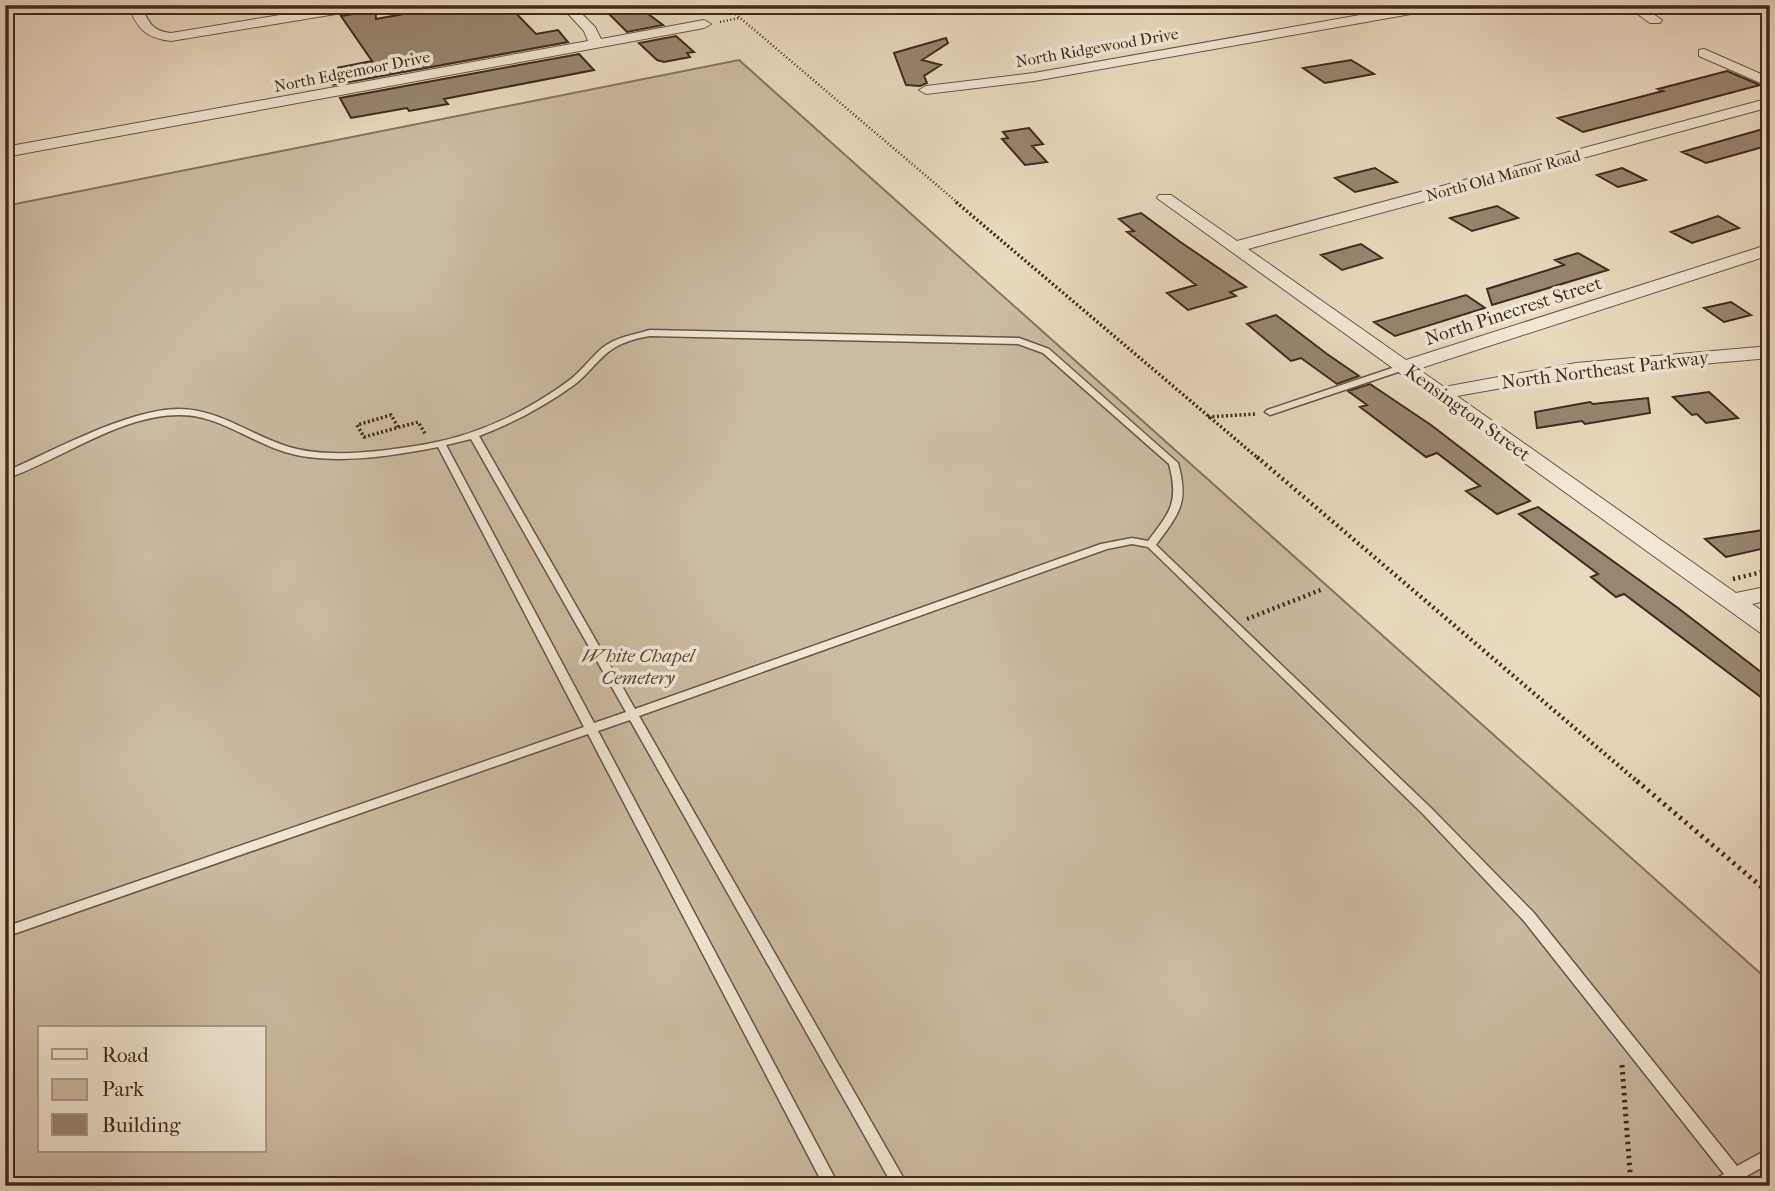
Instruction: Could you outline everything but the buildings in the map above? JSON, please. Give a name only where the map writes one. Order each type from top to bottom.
[{"type":"street","points":[[134,5],[144,29],[158,36],[199,33],[366,5]]},
{"type":"street","points":[[566,5],[590,30],[596,44]]},
{"type":"street","name":"North Ridgewood Drive","points":[[926,90],[1034,77],[1438,5]]},
{"type":"street","points":[[1631,5],[1655,20]]},
{"type":"street","name":"North Edgemoor Drive","points":[[5,152],[704,24]]},
{"type":"street","points":[[1704,53],[1770,83]]},
{"type":"street","name":"North Old Manor Road","points":[[1236,247],[1770,102]]},
{"type":"street","name":"Kensington Street","points":[[1164,198],[1770,628]]},
{"type":"street","name":"North Pinecrest Street","points":[[1405,367],[1770,249]]},
{"type":"street","name":"North Northeast Parkway","points":[[1441,393],[1576,369],[1770,352]]},
{"type":"street","points":[[1731,601],[1763,594]]},
{"type":"lane","points":[[5,476],[131,422],[154,414],[178,412],[201,414],[260,441],[292,452],[332,454],[436,444],[473,434],[529,410],[576,379],[612,345],[650,333],[1018,341],[1046,351],[1173,463],[1180,485],[1178,508],[1151,545]]},
{"type":"lane","name":"North Pinecrest Street","points":[[1270,412],[1405,367]]},
{"type":"lane","points":[[473,434],[901,1186]]},
{"type":"lane","points":[[436,444],[591,729],[832,1186]]},
{"type":"lane","points":[[5,933],[1105,546],[1132,541],[1151,545],[1427,811],[1529,917],[1739,1180]]},
{"type":"lane","points":[[1717,1186],[1739,1180],[1770,1154]]},
{"type":"path","points":[[724,5],[1770,894]]},
{"type":"path","points":[[1208,417],[1270,412]]},
{"type":"path","points":[[398,428],[391,415],[357,425],[364,437],[398,428],[418,422],[436,444]]},
{"type":"path","points":[[1763,594],[1732,579],[1770,570]]},
{"type":"path","points":[[1233,624],[1323,589]]},
{"type":"path","points":[[1622,1034],[1620,1057],[1631,1186]]},
{"type":"green space","name":"White Chapel Cemetery","points":[[739,60],[1770,982],[1770,1186],[5,1186],[5,206]]}]
